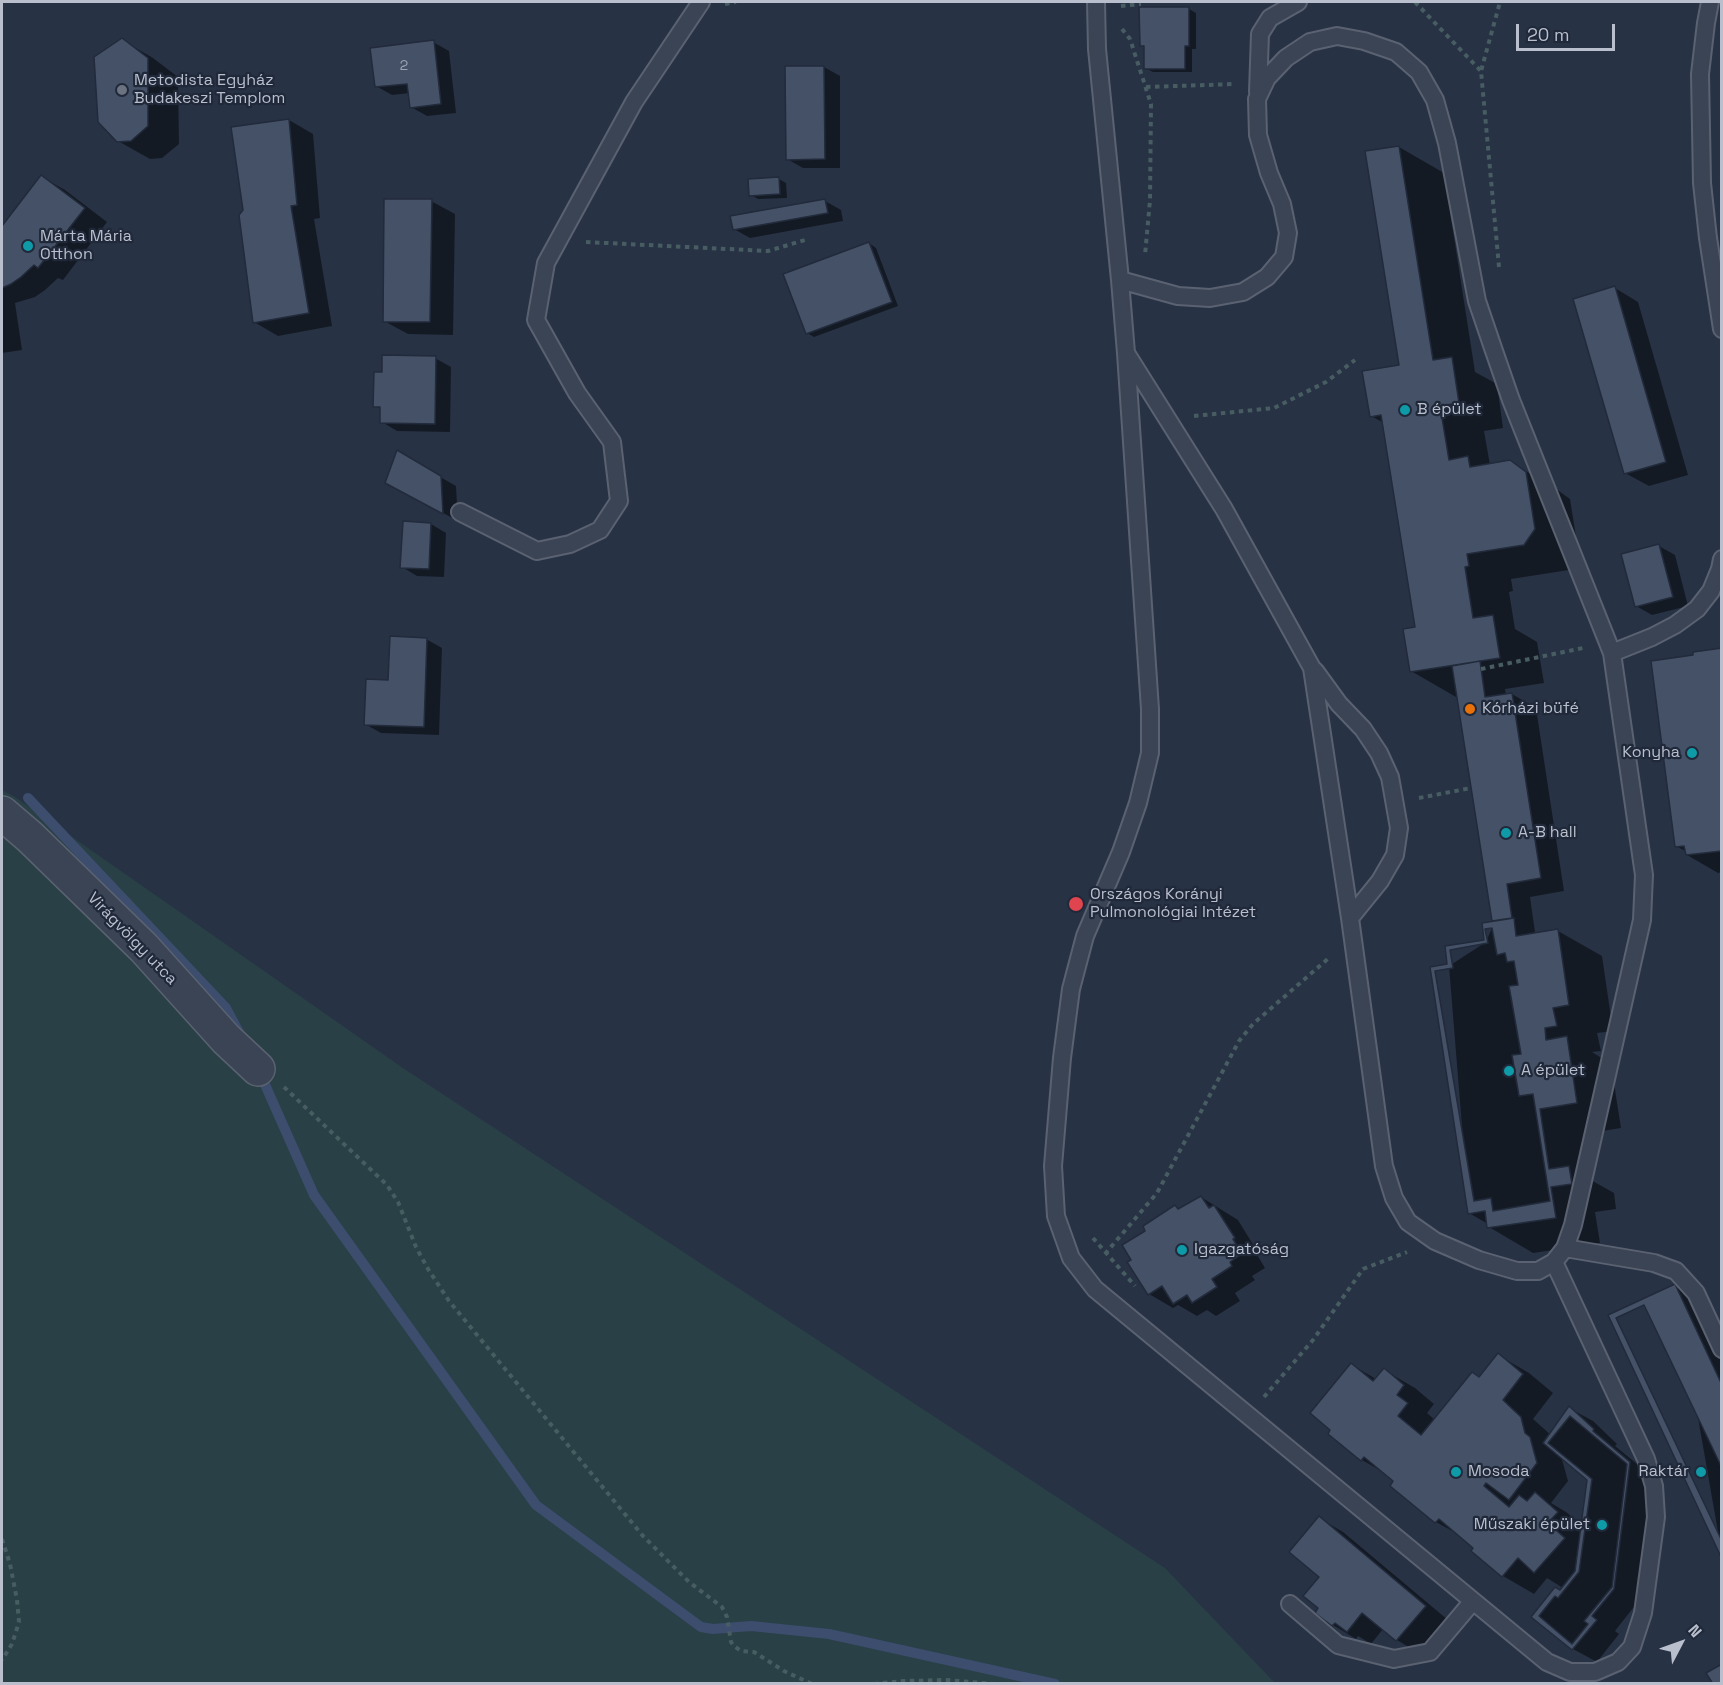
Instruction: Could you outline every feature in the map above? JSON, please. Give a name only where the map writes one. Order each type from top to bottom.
[{"type":"street","name":"Virágvölgy utca","points":[[2,813],[30,837],[144,948],[226,1039],[258,1069]]},
{"type":"lane","points":[[460,512],[537,551],[570,544],[600,530],[619,501],[612,442],[577,393],[536,320],[546,263],[634,102],[701,2]]},
{"type":"lane","points":[[1096,2],[1097,50],[1126,353],[1150,709],[1149,753],[1138,803],[1121,852],[1085,936],[1071,989],[1062,1058],[1053,1166],[1056,1216],[1071,1258],[1095,1289],[1547,1662],[1570,1672],[1602,1678],[1632,1647],[1643,1613],[1656,1517],[1654,1486],[1646,1459],[1554,1263]]},
{"type":"lane","points":[[1120,280],[1178,296],[1210,298],[1243,292],[1267,277],[1284,257],[1288,233],[1282,204],[1269,173],[1258,135],[1260,34],[1270,18],[1298,2]]},
{"type":"lane","points":[[1710,2],[1700,74],[1702,172],[1708,238],[1722,329]]},
{"type":"lane","points":[[1258,91],[1286,58],[1310,42],[1337,36],[1364,41],[1396,52],[1419,72],[1435,100],[1447,143],[1477,301],[1511,400],[1610,648],[1644,875],[1642,920],[1573,1225],[1565,1248],[1554,1263],[1538,1271],[1517,1271],[1479,1260],[1435,1241],[1408,1222],[1394,1198],[1384,1167],[1353,937],[1312,668]]},
{"type":"lane","points":[[1126,353],[1224,509],[1312,668],[1339,704],[1363,729],[1379,753],[1390,777],[1399,828],[1395,855],[1380,881],[1350,918]]},
{"type":"lane","points":[[1610,648],[1652,637],[1675,625],[1697,609],[1711,591],[1722,559]]},
{"type":"lane","points":[[1565,1248],[1654,1263],[1676,1271],[1696,1293],[1722,1349]]},
{"type":"lane","points":[[1290,1604],[1338,1645],[1394,1659],[1430,1652],[1473,1600]]},
{"type":"path","points":[[1415,2],[1481,71]]},
{"type":"path","points":[[1499,271],[1481,71],[1500,2]]},
{"type":"path","points":[[1130,39],[1151,104],[1150,200],[1143,286]]},
{"type":"path","points":[[1146,87],[1258,91]]},
{"type":"path","points":[[558,241],[768,251],[805,240]]},
{"type":"path","points":[[1167,418],[1274,408],[1326,382],[1355,360]]},
{"type":"path","points":[[1481,669],[1610,648]]},
{"type":"path","points":[[1441,794],[1472,788]]},
{"type":"path","points":[[1105,1254],[1157,1193],[1239,1041],[1253,1024],[1353,937]]},
{"type":"path","points":[[258,1069],[285,1088],[387,1185],[398,1202],[416,1247],[449,1301],[643,1536],[689,1582],[722,1607],[727,1617],[731,1642],[737,1649],[754,1652],[783,1671],[812,1683]]},
{"type":"path","points":[[1088,1233],[1136,1287]]},
{"type":"path","points":[[1248,1415],[1313,1340],[1363,1269],[1435,1241]]},
{"type":"path","points":[[2,1539],[10,1564],[19,1622],[12,1644],[2,1660]]},
{"type":"path","points":[[874,1683],[946,1680],[995,1683]]},
{"type":"green space","points":[[2,790],[403,1068],[1165,1568],[1275,1683],[2,1683]]},
{"type":"building","points":[[1139,7],[1189,7],[1189,46],[1185,46],[1185,69],[1144,69],[1144,46],[1140,46]]},
{"type":"building","name":"Metodista Egyház Budakeszi Templom","points":[[122,38],[148,58],[148,126],[131,141],[117,142],[98,122],[94,57]]},
{"type":"building","points":[[434,40],[441,104],[410,108],[407,84],[375,87],[370,48]]},
{"type":"building","points":[[785,66],[824,66],[825,159],[786,160]]},
{"type":"building","points":[[289,119],[297,205],[291,206],[309,313],[253,323],[239,215],[243,210],[231,127]]},
{"type":"building","name":"B épület","points":[[1399,146],[1433,360],[1452,357],[1459,403],[1440,406],[1449,460],[1468,456],[1470,467],[1510,460],[1526,472],[1535,529],[1524,545],[1467,554],[1469,566],[1465,567],[1473,618],[1493,615],[1500,658],[1410,672],[1403,629],[1415,627],[1381,415],[1370,417],[1362,371],[1399,365],[1365,151]]},
{"type":"building","name":"Márta Mária Otthon","points":[[41,175],[85,208],[38,268],[34,265],[21,277],[2,288],[2,226]]},
{"type":"building","points":[[779,177],[780,194],[749,196],[748,179]]},
{"type":"building","points":[[384,199],[432,199],[430,322],[383,322]]},
{"type":"building","points":[[825,199],[828,213],[733,230],[730,216]]},
{"type":"building","points":[[869,242],[892,302],[806,334],[783,274]]},
{"type":"building","points":[[1615,286],[1666,462],[1624,474],[1573,299]]},
{"type":"building","points":[[382,355],[436,356],[435,424],[380,423],[380,407],[373,407],[374,372],[382,372]]},
{"type":"building","points":[[397,450],[441,476],[443,514],[385,483]]},
{"type":"building","points":[[403,521],[431,523],[429,569],[400,568]]},
{"type":"building","points":[[1659,544],[1673,597],[1635,607],[1621,554]]},
{"type":"building","points":[[390,636],[427,638],[424,727],[364,725],[366,679],[388,680]]},
{"type":"building","name":"Konyha","points":[[1722,648],[1722,851],[1686,855],[1684,846],[1675,847],[1651,661]]},
{"type":"building","name":"A-B hall","points":[[1480,661],[1485,697],[1512,693],[1541,878],[1507,884],[1512,918],[1492,921],[1452,666]]},
{"type":"building","name":"A épület","points":[[1514,918],[1516,936],[1558,929],[1569,1005],[1553,1008],[1557,1026],[1545,1028],[1546,1040],[1567,1036],[1577,1103],[1540,1109],[1549,1169],[1569,1166],[1572,1184],[1551,1187],[1556,1218],[1487,1228],[1485,1211],[1468,1214],[1430,967],[1447,964],[1445,946],[1484,940],[1482,923]]},
{"type":"building","points":[[1492,928],[1497,955],[1505,953],[1507,962],[1514,961],[1518,985],[1509,986],[1521,1054],[1512,1055],[1519,1096],[1533,1094],[1550,1201],[1493,1211],[1491,1198],[1474,1201],[1435,971],[1453,968],[1450,950],[1488,943],[1485,929]]},
{"type":"building","name":"Igazgatóság","points":[[1201,1196],[1209,1208],[1214,1205],[1235,1238],[1233,1239],[1242,1254],[1230,1262],[1232,1266],[1212,1279],[1217,1287],[1192,1303],[1187,1295],[1173,1304],[1162,1286],[1148,1295],[1127,1262],[1131,1260],[1122,1245],[1145,1231],[1143,1226],[1175,1205],[1178,1209]]},
{"type":"building","name":"Raktár","points":[[1675,1284],[1722,1385],[1722,1559],[1608,1315]]},
{"type":"building","points":[[1644,1305],[1722,1468],[1722,1541],[1616,1318]]},
{"type":"building","name":"Mosoda","points":[[1498,1353],[1523,1374],[1503,1400],[1521,1417],[1525,1433],[1530,1437],[1537,1463],[1509,1500],[1486,1483],[1484,1486],[1509,1507],[1519,1495],[1527,1501],[1535,1492],[1558,1512],[1548,1523],[1565,1538],[1534,1573],[1518,1558],[1502,1577],[1471,1551],[1473,1548],[1439,1519],[1435,1523],[1390,1486],[1393,1481],[1364,1457],[1361,1461],[1328,1434],[1330,1430],[1310,1413],[1351,1363],[1373,1381],[1384,1368],[1404,1385],[1397,1395],[1408,1403],[1398,1416],[1421,1435],[1472,1372],[1479,1377]]},
{"type":"building","name":"Műszaki épület","points":[[1569,1406],[1594,1429],[1593,1431],[1630,1462],[1614,1589],[1592,1616],[1597,1620],[1572,1650],[1531,1617],[1555,1587],[1560,1590],[1575,1571],[1587,1480],[1543,1443]]},
{"type":"building","name":"Műszaki épület","points":[[1570,1416],[1627,1464],[1612,1587],[1584,1621],[1588,1624],[1572,1644],[1539,1616],[1555,1596],[1558,1598],[1579,1572],[1592,1479],[1548,1443]]},
{"type":"building","points":[[1319,1516],[1426,1606],[1396,1641],[1362,1613],[1347,1632],[1335,1623],[1332,1626],[1315,1613],[1318,1608],[1303,1596],[1319,1577],[1289,1552]]},
{"type":"building","points":[[1722,1664],[1722,1684],[1713,1684],[1706,1673]]},
{"type":"waterway","points":[[28,798],[226,1008],[241,1036]]},
{"type":"waterway","points":[[259,1071],[314,1195],[536,1505],[701,1627],[713,1629],[751,1626],[829,1634],[1055,1684]]},
{"type":"place","name":"Metodista Egyház Budakeszi Templom","points":[[122,90]]},
{"type":"place","name":"Márta Mária Otthon","points":[[28,246]]},
{"type":"place","name":"B épület","points":[[1405,410]]},
{"type":"place","name":"Kórházi büfé","points":[[1470,709]]},
{"type":"place","name":"Konyha","points":[[1692,753]]},
{"type":"place","name":"A-B hall","points":[[1506,833]]},
{"type":"place","name":"Országos Korányi Pulmonológiai Intézet","points":[[1076,904]]},
{"type":"place","name":"A épület","points":[[1509,1071]]},
{"type":"place","name":"Igazgatóság","points":[[1182,1250]]},
{"type":"place","name":"Mosoda","points":[[1456,1472]]},
{"type":"place","name":"Raktár","points":[[1701,1472]]},
{"type":"place","name":"Műszaki épület","points":[[1602,1525]]}]
